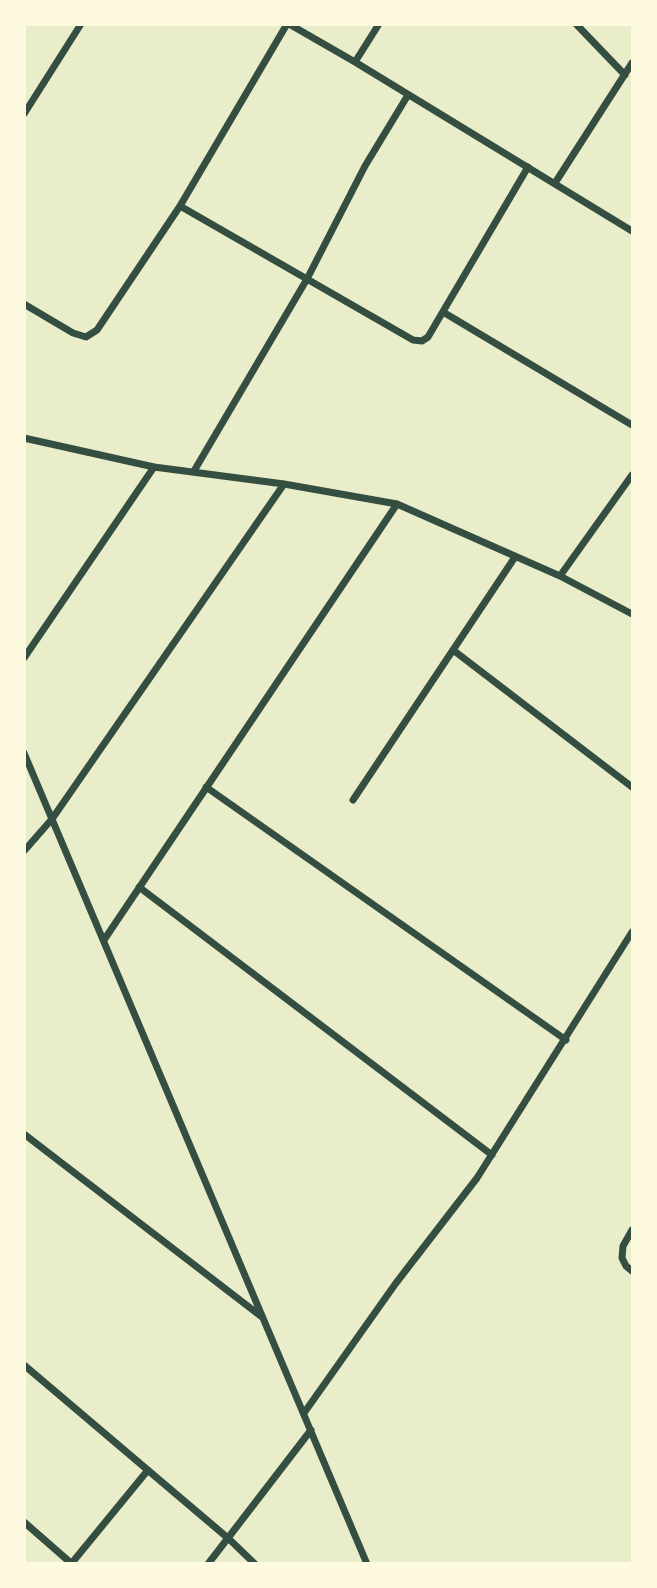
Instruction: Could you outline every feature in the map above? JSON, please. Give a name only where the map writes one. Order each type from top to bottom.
[{"type":"street","points":[[24,114],[81,24]]},
{"type":"street","points":[[24,304],[73,333],[86,337],[97,330],[180,205],[288,24],[632,231]]},
{"type":"street","points":[[355,62],[379,24]]},
{"type":"street","points":[[576,24],[625,75]]},
{"type":"street","points":[[555,183],[632,63]]},
{"type":"street","points":[[194,471],[307,279],[365,166],[408,95]]},
{"type":"street","points":[[180,205],[413,340],[422,341],[428,337],[528,167]]},
{"type":"street","points":[[443,312],[632,425]]},
{"type":"street","points":[[24,438],[154,467],[284,484],[397,504],[560,576],[632,614]]},
{"type":"street","points":[[24,658],[154,467]]},
{"type":"street","points":[[560,576],[632,475]]},
{"type":"street","points":[[24,851],[52,819],[284,484]]},
{"type":"street","points":[[104,940],[397,504]]},
{"type":"street","points":[[353,800],[515,556]]},
{"type":"street","points":[[453,650],[632,787]]},
{"type":"street","points":[[24,753],[367,1563]]},
{"type":"street","points":[[206,787],[566,1040]]},
{"type":"street","points":[[139,887],[492,1155]]},
{"type":"street","points":[[304,1413],[396,1283],[477,1178],[632,932]]},
{"type":"street","points":[[24,1134],[263,1318]]},
{"type":"street","points":[[632,1230],[623,1245],[622,1258],[632,1270]]},
{"type":"street","points":[[24,1365],[255,1563]]},
{"type":"street","points":[[208,1563],[311,1430]]},
{"type":"street","points":[[24,1522],[71,1563],[148,1470]]}]
